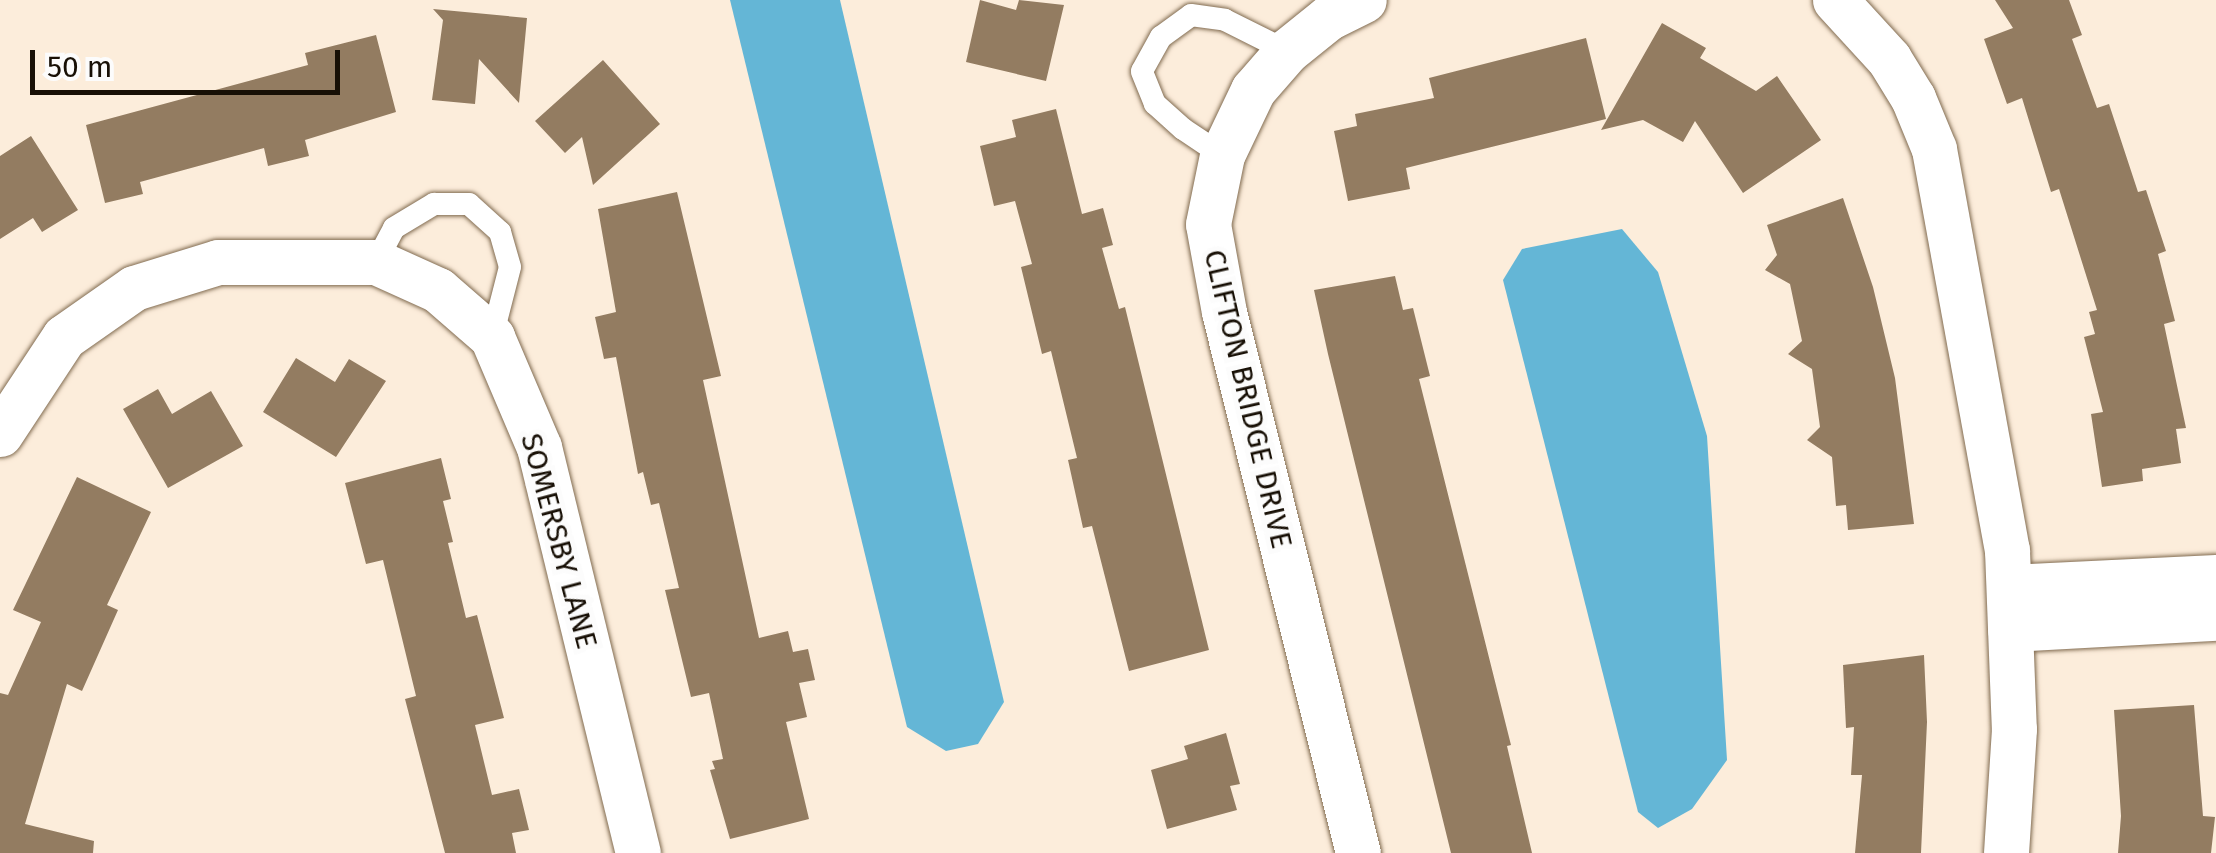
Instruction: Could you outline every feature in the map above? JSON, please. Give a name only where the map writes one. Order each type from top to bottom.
[{"type":"street","name":"CLIFTON BRIDGE DRIVE","points":[[1358,853],[1214,272],[1208,224],[1222,155],[1252,90],[1287,51],[1328,18],[1364,0]]},
{"type":"street","points":[[1835,0],[1889,59],[1913,98],[1934,148],[2007,550],[2014,728],[2006,853]]},
{"type":"street","name":"SOMERSBY LANE","points":[[0,434],[64,337],[134,288],[218,262],[376,262],[438,290],[492,337],[539,447],[638,853]]},
{"type":"street","points":[[2010,608],[2216,577]]},
{"type":"street","points":[[2010,608],[2216,618]]},
{"type":"lane","points":[[1222,155],[1182,130],[1155,104],[1142,71],[1161,37],[1191,14],[1225,20],[1287,51]]},
{"type":"lane","points":[[376,262],[394,228],[434,204],[468,204],[500,232],[510,267],[492,337]]},
{"type":"water","points":[[730,0],[840,0],[1004,702],[978,744],[946,751],[907,727]]},
{"type":"water","points":[[1622,229],[1658,272],[1707,436],[1727,760],[1692,809],[1658,828],[1638,812],[1503,280],[1522,249]]},
{"type":"building","points":[[980,0],[1016,10],[1019,0],[1064,5],[1046,81],[966,62]]},
{"type":"building","points":[[1995,0],[2069,0],[2082,35],[2072,39],[2097,108],[2109,104],[2138,192],[2146,190],[2166,251],[2158,254],[2175,321],[2164,324],[2186,428],[2176,429],[2181,463],[2142,469],[2143,481],[2102,487],[2091,414],[2103,412],[2084,337],[2095,334],[2089,312],[2097,310],[2059,189],[2051,192],[2022,98],[2007,104],[1984,39],[2013,28]]},
{"type":"building","points":[[433,9],[527,18],[519,103],[479,59],[475,104],[432,100],[443,20]]},
{"type":"building","points":[[1662,23],[1706,48],[1700,58],[1756,91],[1777,76],[1821,140],[1743,193],[1695,121],[1683,142],[1643,120],[1601,130]]},
{"type":"building","points":[[376,35],[396,112],[305,140],[309,156],[268,166],[264,148],[140,182],[143,194],[105,203],[86,125],[308,65],[305,53]]},
{"type":"building","points":[[1586,38],[1606,119],[1406,168],[1410,189],[1348,201],[1334,131],[1357,126],[1355,114],[1434,98],[1429,78]]},
{"type":"building","points":[[603,60],[660,124],[593,185],[582,137],[565,153],[535,121]]},
{"type":"building","points":[[1056,109],[1082,214],[1103,208],[1113,245],[1102,248],[1119,309],[1125,307],[1209,650],[1129,671],[1092,526],[1083,528],[1068,460],[1077,458],[1051,351],[1042,354],[1021,267],[1032,264],[1015,201],[994,206],[980,146],[1016,137],[1012,120]]},
{"type":"building","points":[[31,136],[78,210],[42,232],[33,218],[0,239],[0,156]]},
{"type":"building","points":[[677,192],[721,376],[703,380],[759,638],[788,631],[793,652],[808,649],[815,680],[799,683],[807,717],[786,722],[809,819],[730,839],[710,770],[715,769],[712,761],[723,759],[709,693],[691,697],[665,590],[679,588],[659,503],[651,505],[643,472],[638,474],[616,357],[604,359],[595,317],[616,312],[598,209]]},
{"type":"building","points":[[1843,198],[1873,287],[1895,378],[1914,524],[1848,530],[1846,505],[1836,506],[1832,457],[1807,440],[1820,427],[1812,369],[1788,354],[1802,341],[1790,284],[1765,270],[1777,255],[1767,225]]},
{"type":"building","points":[[1395,276],[1403,310],[1413,308],[1430,376],[1419,379],[1511,745],[1507,746],[1532,853],[1451,853],[1328,354],[1314,290]]},
{"type":"building","points":[[296,358],[335,382],[349,359],[386,381],[336,457],[263,412]]},
{"type":"building","points":[[158,389],[172,414],[211,391],[243,446],[168,488],[123,409]]},
{"type":"building","points":[[441,458],[451,499],[443,501],[453,542],[448,543],[466,618],[477,615],[504,718],[475,725],[492,795],[519,789],[529,830],[512,833],[516,853],[445,853],[405,699],[416,696],[383,560],[366,564],[345,483]]},
{"type":"building","points":[[77,477],[151,512],[107,605],[118,610],[82,691],[67,684],[25,824],[94,841],[93,853],[0,853],[0,693],[8,695],[41,622],[13,610]]},
{"type":"building","points":[[1924,655],[1927,722],[1921,853],[1855,853],[1862,775],[1851,775],[1854,727],[1846,728],[1843,665]]},
{"type":"building","points":[[2194,705],[2203,816],[2215,817],[2211,853],[2118,853],[2121,816],[2114,710]]},
{"type":"building","points":[[1226,733],[1240,784],[1230,786],[1237,810],[1167,829],[1151,770],[1188,759],[1184,746]]}]
